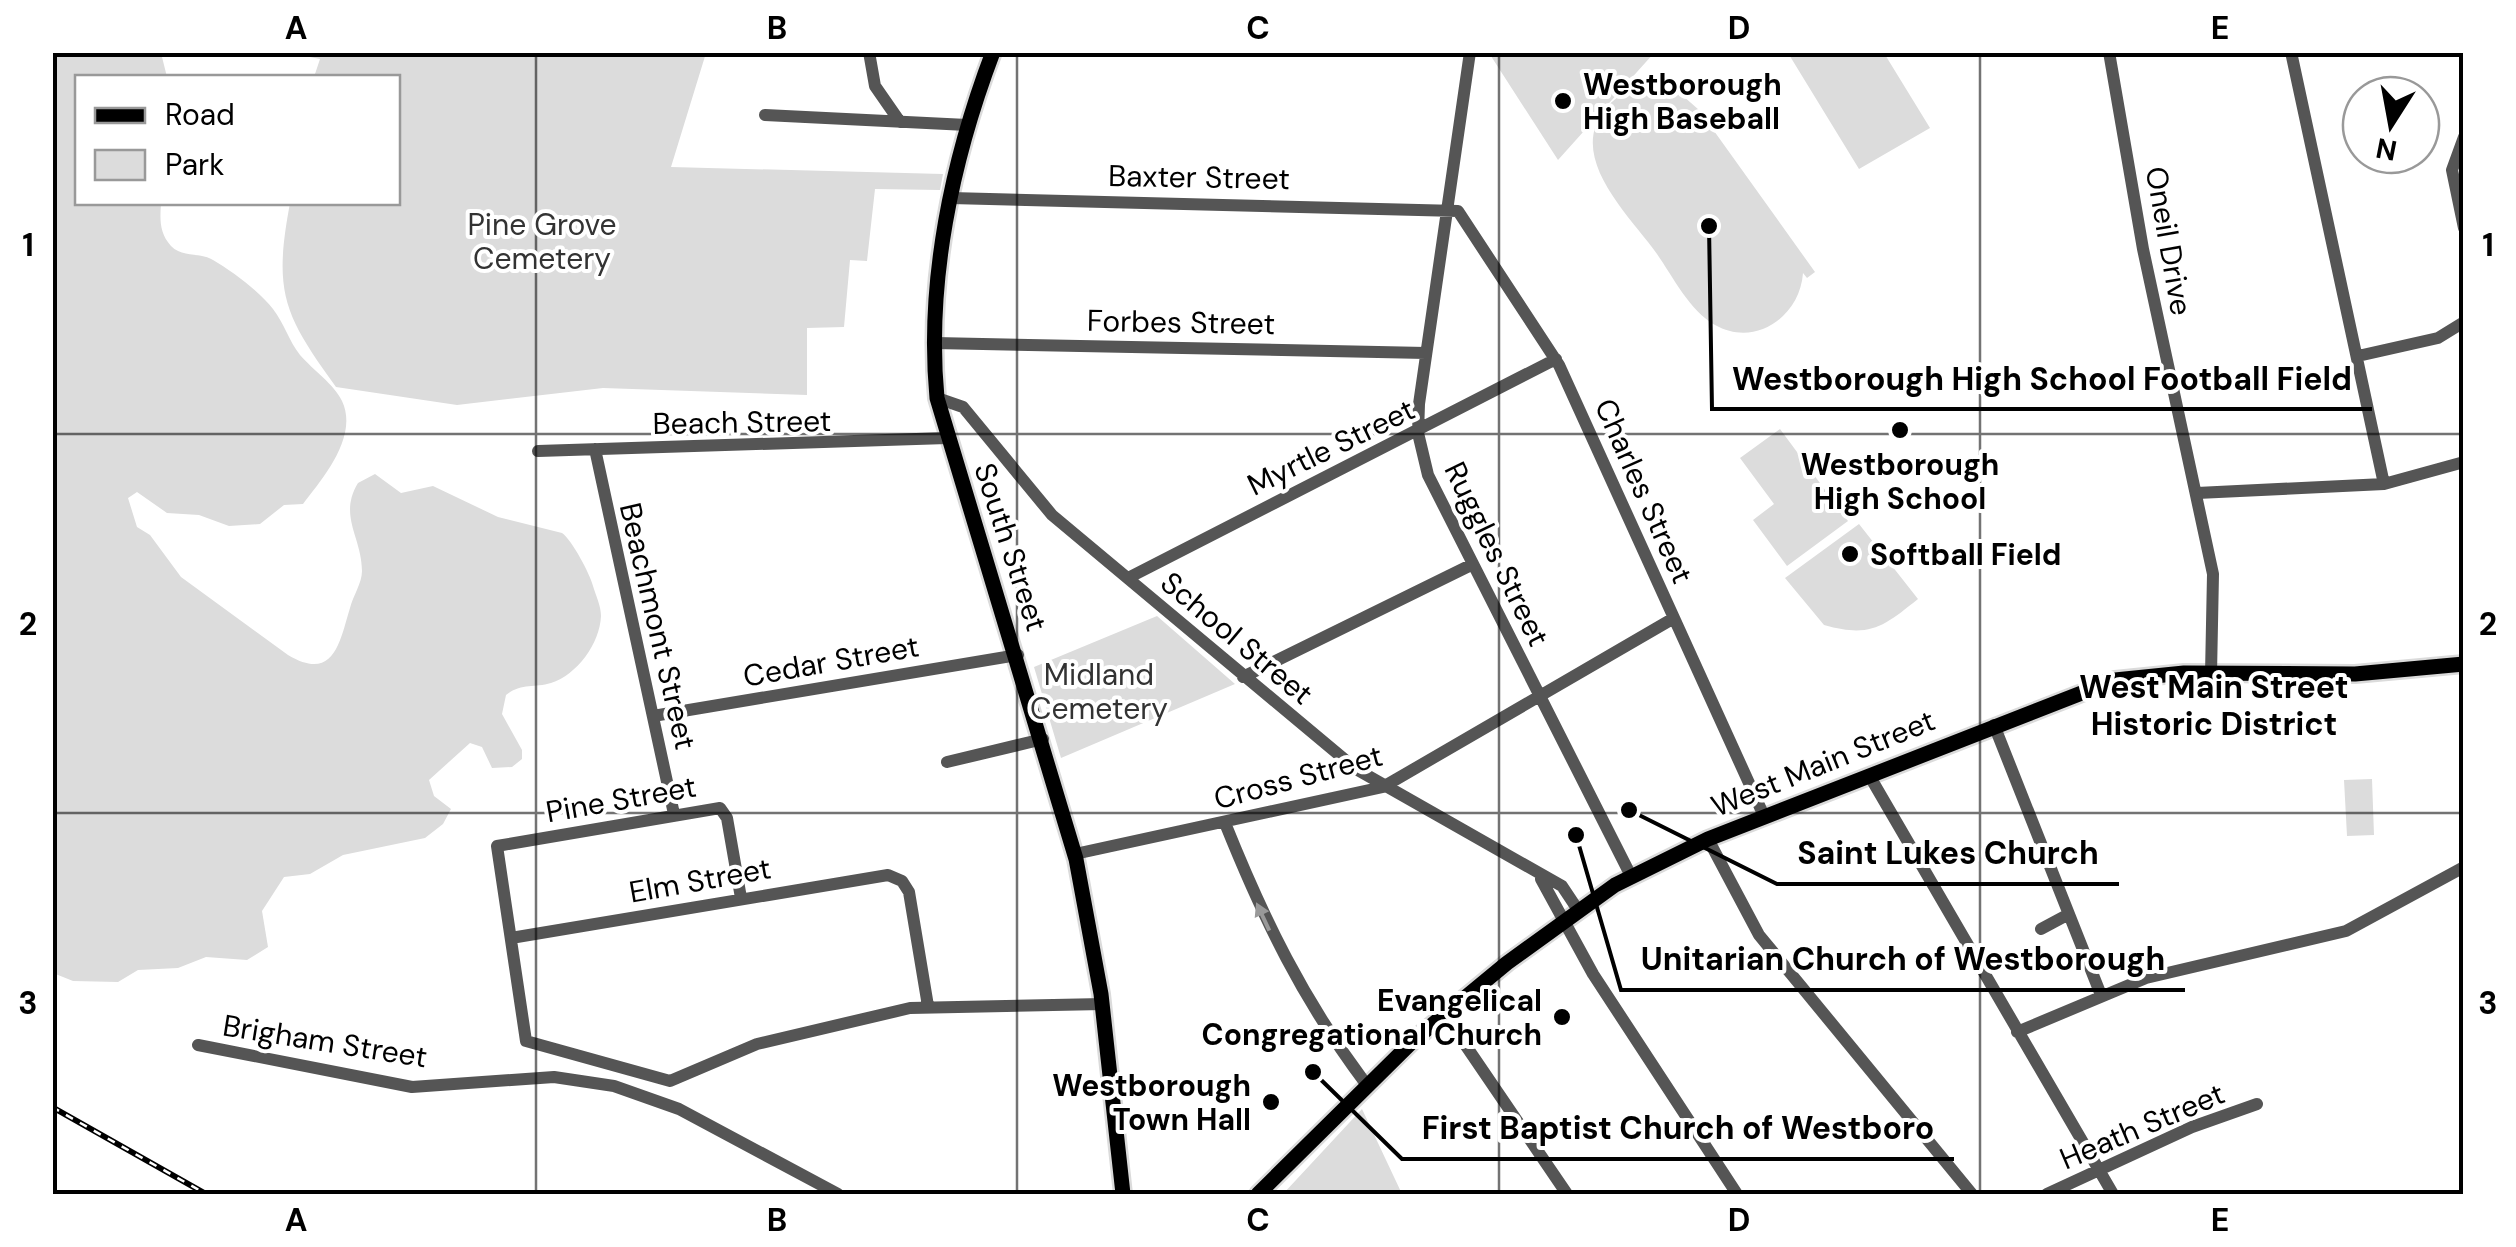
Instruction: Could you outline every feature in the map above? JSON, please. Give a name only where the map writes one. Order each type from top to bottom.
[{"type":"main road","name":"South Street","points":[[993,52],[967,125],[951,198],[934,343],[938,398],[947,438],[1044,739],[1074,854],[1102,1004],[1121,1194]]},
{"type":"main road","name":"West Main Street","points":[[1258,1194],[1366,1084],[1445,1015],[1564,921],[1632,876],[1708,839],[1994,724],[2115,680],[2211,674],[2355,674],[2464,664]]},
{"type":"street","points":[[870,52],[875,86],[900,122]]},
{"type":"street","name":"Ruggles Street","points":[[1470,52],[1418,433],[1428,475],[1471,565],[1632,876]]},
{"type":"street","name":"Oneil Drive","points":[[2109,52],[2144,249],[2214,588],[2211,674]]},
{"type":"street","points":[[2290,52],[2384,484]]},
{"type":"street","points":[[765,116],[967,125]]},
{"type":"street","points":[[2464,137],[2452,170],[2464,228]]},
{"type":"street","name":"Baxter Street","points":[[951,198],[1447,208]]},
{"type":"street","name":"Charles Street","points":[[1447,208],[1458,211],[1556,359],[1764,816]]},
{"type":"street","points":[[2358,356],[2438,338],[2464,322]]},
{"type":"street","name":"Forbes Street","points":[[934,343],[1426,353]]},
{"type":"street","name":"Myrtle Street","points":[[1128,578],[1418,433],[1556,359]]},
{"type":"street","name":"School Street","points":[[938,398],[962,407],[1036,498],[1243,677],[1383,787],[1539,877],[1562,886],[1578,910]]},
{"type":"street","name":"Beach Street","points":[[538,451],[847,445],[947,438]]},
{"type":"street","name":"Beachmont Street","points":[[595,449],[674,814]]},
{"type":"street","points":[[2197,493],[2384,484],[2464,462]]},
{"type":"street","points":[[1243,677],[1471,565]]},
{"type":"street","name":"Cross Street","points":[[1074,854],[1383,787],[1674,618]]},
{"type":"street","name":"Cedar Street","points":[[654,716],[1018,655]]},
{"type":"street","points":[[1994,724],[2100,994]]},
{"type":"street","points":[[947,762],[1044,739]]},
{"type":"street","points":[[1868,775],[2113,1194]]},
{"type":"street","name":"Pine Street","points":[[511,938],[496,846],[674,814],[724,810],[742,898]]},
{"type":"street","points":[[1225,823],[1262,916],[1308,1004],[1366,1084]]},
{"type":"street","points":[[1708,839],[1759,934],[1972,1194]]},
{"type":"street","points":[[2017,1032],[2100,994],[2193,965],[2266,953],[2346,931],[2464,867]]},
{"type":"street","name":"Elm Street","points":[[511,938],[878,874],[897,878],[910,897],[928,1006]]},
{"type":"street","points":[[1539,877],[1599,984],[1737,1194]]},
{"type":"street","points":[[2042,929],[2068,914]]},
{"type":"street","points":[[511,938],[526,1042],[670,1081],[757,1044],[928,1006],[1102,1004]]},
{"type":"street","points":[[1445,1015],[1567,1194]]},
{"type":"street","name":"Brigham Street","points":[[198,1045],[412,1087],[554,1077],[614,1086],[680,1109],[838,1194]]},
{"type":"street","name":"Heath Street","points":[[2047,1194],[2257,1104]]},
{"type":"green space","points":[[53,52],[161,53],[166,75],[75,75],[75,205],[161,205],[162,231],[171,246],[213,260],[261,296],[277,314],[300,355],[342,401],[346,429],[336,457],[303,504],[284,505],[260,524],[229,526],[199,515],[167,513],[137,492],[128,498],[137,527],[150,535],[181,577],[288,655],[316,664],[333,654],[362,576],[350,516],[352,495],[358,483],[375,474],[401,493],[433,486],[498,517],[562,533],[585,566],[601,612],[600,626],[592,647],[570,673],[551,683],[522,687],[506,695],[502,714],[522,750],[522,759],[512,767],[492,768],[482,747],[470,743],[429,780],[434,796],[451,809],[443,824],[425,838],[343,855],[310,874],[284,877],[262,911],[268,947],[247,960],[206,957],[178,968],[138,970],[118,982],[73,981],[53,973]]},
{"type":"green space","name":"Westborough High Baseball","points":[[1489,52],[1654,53],[1558,160]]},
{"type":"green space","name":"Pine Grove Cemetery","points":[[289,53],[706,53],[671,167],[943,174],[940,190],[875,189],[867,261],[850,260],[844,327],[807,328],[807,395],[603,388],[457,405],[336,387],[304,341],[287,302],[283,260],[290,205],[400,205],[400,75],[315,75],[320,59]]},
{"type":"green space","points":[[1788,53],[1884,53],[1930,128],[1859,169]]},
{"type":"green space","points":[[1661,87],[1682,95],[1699,110],[1815,272],[1807,278],[1803,273],[1794,303],[1773,324],[1760,330],[1730,331],[1698,311],[1618,204],[1597,166],[1595,127],[1606,108],[1630,91]]},
{"type":"green space","points":[[1780,429],[1848,521],[1787,566],[1753,520],[1774,504],[1740,458]]},
{"type":"green space","name":"Softball Field","points":[[1859,524],[1918,599],[1885,623],[1865,630],[1824,625],[1785,578]]},
{"type":"green space","name":"Midland Cemetery","points":[[1157,616],[1235,684],[1061,758],[1034,667]]},
{"type":"green space","points":[[2372,779],[2374,835],[2347,836],[2344,780]]},
{"type":"green space","points":[[1362,1109],[1402,1194],[1283,1194]]},
{"type":"railway","points":[[52,1107],[206,1194]]},
{"type":"place","name":"Westborough High Baseball","points":[[1563,101]]},
{"type":"place","name":"Westborough High School Football Field","points":[[1709,226]]},
{"type":"place","name":"Westborough High School","points":[[1900,430]]},
{"type":"place","name":"Softball Field","points":[[1850,554]]},
{"type":"place","name":"Saint Lukes Church","points":[[1629,810]]},
{"type":"place","name":"Unitarian Church of Westborough","points":[[1576,835]]},
{"type":"place","name":"Evangelical Congregational Church","points":[[1562,1017]]},
{"type":"place","name":"First Baptist Church of Westboro","points":[[1313,1072]]},
{"type":"place","name":"Westborough Town Hall","points":[[1271,1102]]},
{"type":"district","name":"West Main Street Historic District","points":[[2214,706]]}]
